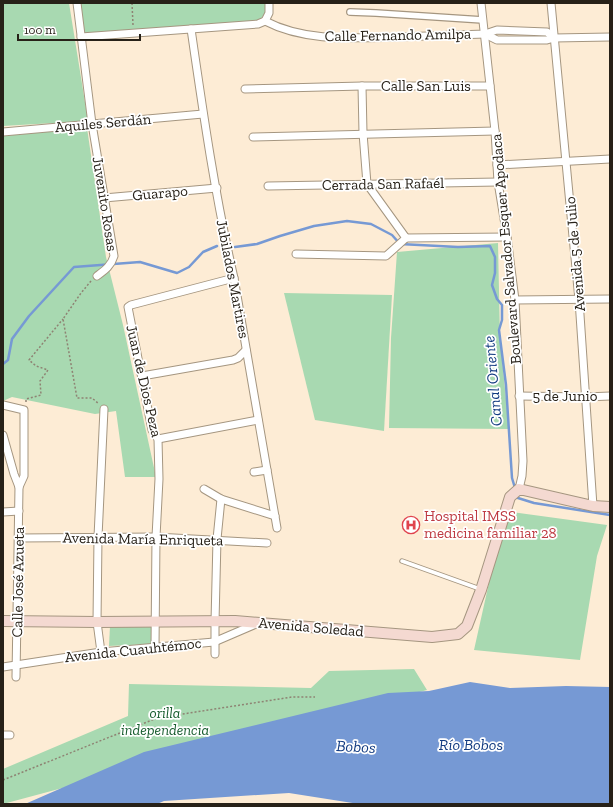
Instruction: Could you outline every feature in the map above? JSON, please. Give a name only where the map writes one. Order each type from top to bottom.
[{"type":"main road","points":[[519,489],[593,506],[610,507]]},
{"type":"main road","name":"Avenida Soledad","points":[[3,620],[97,622],[260,622],[432,637],[458,634],[467,626],[481,590],[510,497],[519,489]]},
{"type":"street","name":"Juvenito Rosas","points":[[77,3],[92,124],[114,256],[112,263],[106,270],[97,276]]},
{"type":"street","points":[[81,37],[258,24],[265,21],[269,13],[269,3]]},
{"type":"street","name":"Boulevard Salvador Esquer Apodaca","points":[[481,3],[495,131],[498,182],[515,300],[523,461],[519,489]]},
{"type":"street","name":"Avenida 5 de Julio","points":[[551,3],[579,300],[593,506]]},
{"type":"street","points":[[350,12],[483,20]]},
{"type":"street","name":"Calle Fernando Amilpa","points":[[265,21],[279,28],[308,35],[347,38],[485,34],[497,40],[547,40],[554,38],[610,37]]},
{"type":"street","name":"Jubilados Martires","points":[[191,29],[203,114],[225,238],[234,278],[277,528]]},
{"type":"street","points":[[362,86],[363,133],[367,184],[406,238]]},
{"type":"street","name":"Calle San Luis","points":[[245,89],[362,86],[490,86]]},
{"type":"street","name":"Aquiles Serdán","points":[[3,132],[203,114]]},
{"type":"street","points":[[253,137],[363,133],[495,131]]},
{"type":"street","points":[[497,165],[610,159]]},
{"type":"street","name":"Cerrada San Rafaél","points":[[268,186],[498,182]]},
{"type":"street","name":"Guarapo","points":[[104,198],[217,188]]},
{"type":"street","points":[[296,254],[386,256],[406,238],[507,237]]},
{"type":"street","name":"Juan de Dios Peza","points":[[155,647],[156,537],[159,479],[158,439],[152,430],[128,307],[131,304],[234,278]]},
{"type":"street","points":[[515,300],[610,299]]},
{"type":"street","points":[[142,376],[233,360],[238,358],[246,350]]},
{"type":"street","name":"5 de Junio","points":[[519,396],[610,396]]},
{"type":"street","points":[[3,405],[24,410]]},
{"type":"street","points":[[101,652],[97,622],[98,537],[104,409]]},
{"type":"street","name":"Calle José Azueta","points":[[19,487],[24,476],[24,410]]},
{"type":"street","points":[[158,439],[258,420]]},
{"type":"street","name":"Calle José Azueta","points":[[3,435],[19,487],[16,677]]},
{"type":"street","points":[[254,472],[267,470]]},
{"type":"street","points":[[204,489],[221,499],[275,516]]},
{"type":"street","points":[[215,654],[214,642],[217,540],[221,499]]},
{"type":"street","points":[[3,512],[19,511]]},
{"type":"street","name":"Avenida María Enriqueta","points":[[19,538],[156,537],[267,543]]},
{"type":"street","name":"Avenida Cuauhtémoc","points":[[3,667],[101,652],[214,642],[260,622]]},
{"type":"lane","points":[[402,561],[481,590]]},
{"type":"path","points":[[132,3],[133,33]]},
{"type":"path","points":[[24,410],[26,400],[41,395],[40,381],[48,370],[36,366],[29,360],[63,319],[81,292],[97,276]]},
{"type":"path","points":[[63,319],[77,398],[92,398],[104,409]]},
{"type":"path","points":[[3,780],[157,718],[292,697],[315,697]]},
{"type":"green space","points":[[3,3],[69,3],[88,121],[3,126]]},
{"type":"green space","points":[[78,3],[266,3],[267,11],[259,21],[83,34]]},
{"type":"green space","points":[[87,128],[106,257],[123,325],[156,477],[125,477],[116,411],[95,414],[12,397],[3,401],[3,136]]},
{"type":"green space","points":[[498,243],[500,339],[509,429],[389,428],[391,338],[397,252]]},
{"type":"green space","points":[[284,293],[392,295],[384,431],[315,420]]},
{"type":"green space","points":[[505,511],[607,525],[597,556],[580,660],[474,650]]},
{"type":"green space","points":[[151,625],[152,644],[109,646],[110,626]]},
{"type":"green space","name":"orilla independencia","points":[[414,669],[427,690],[3,804],[3,769],[128,716],[129,684],[311,688],[329,671]]},
{"type":"water","name":"Río Bobos","points":[[470,682],[510,688],[566,686],[610,687],[610,804],[359,804],[289,793],[164,801],[157,804],[25,804],[144,752],[388,693],[429,691]]},
{"type":"waterway","name":"Canal Oriente","points":[[235,247],[257,244],[314,226],[347,221],[371,224],[392,235],[400,244],[458,247],[490,246],[495,257],[495,273],[492,285],[497,299],[502,305],[502,320],[499,330],[506,385],[512,478],[515,488]]},
{"type":"waterway","name":"Canal Oriente","points":[[3,364],[8,360],[12,339],[29,316],[74,267],[140,262],[177,273],[189,267],[203,252],[217,246]]},
{"type":"waterway","name":"Canal Oriente","points":[[517,495],[518,498],[534,503],[610,515]]},
{"type":"place","name":"Hospital IMSS medicina familiar 28","points":[[411,525]]},
{"type":"water label","name":"Bobos","points":[[356,746]]}]
